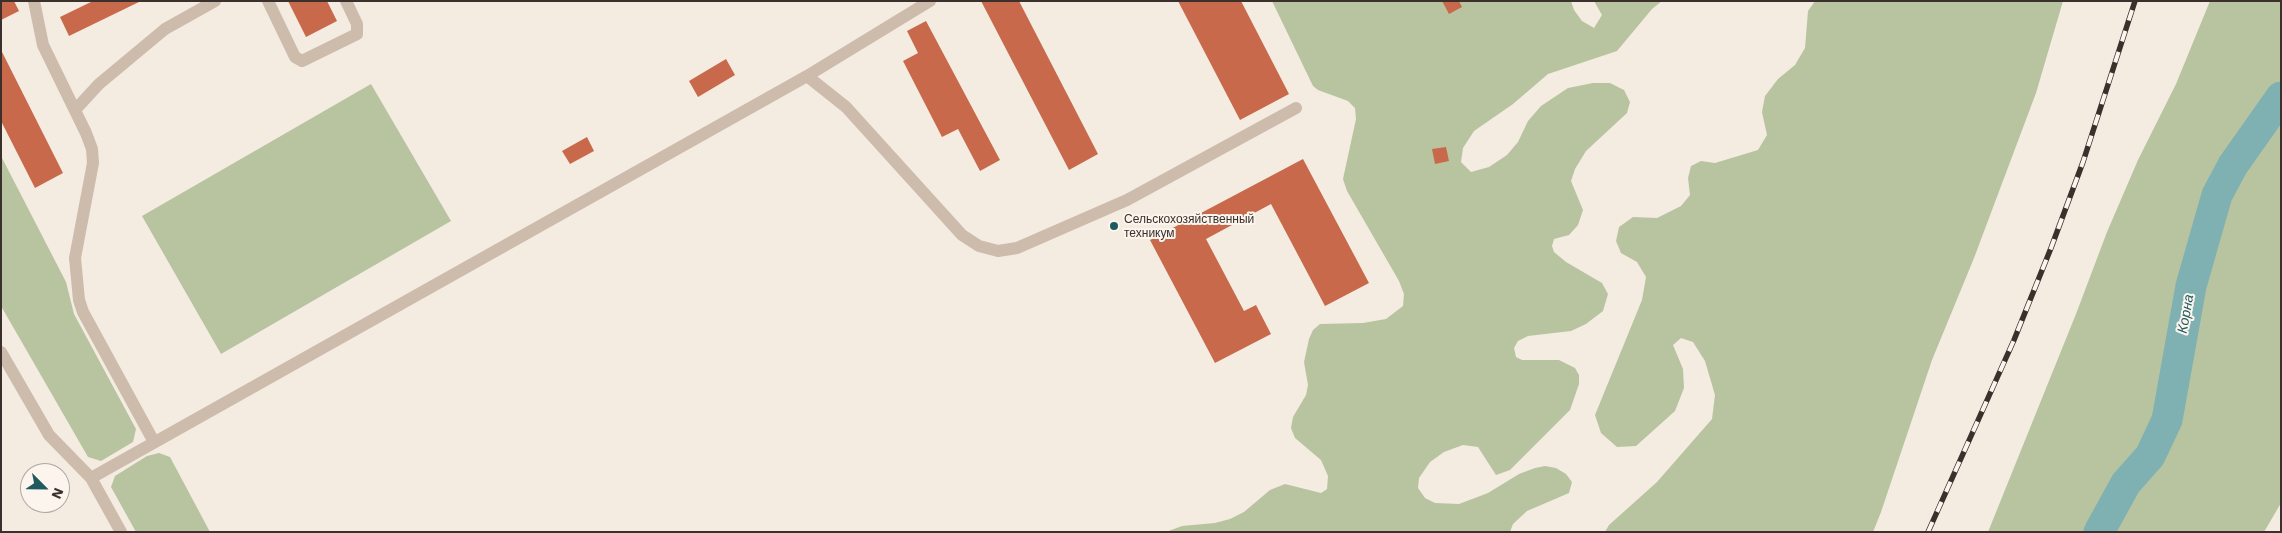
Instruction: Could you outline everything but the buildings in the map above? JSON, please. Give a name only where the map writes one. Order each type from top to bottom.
[{"type":"street","points":[[34,1],[43,45],[92,149],[93,163],[75,258],[79,300],[83,312],[154,442]]},
{"type":"street","points":[[75,110],[99,84],[165,29],[215,1]]},
{"type":"street","points":[[268,1],[295,57],[302,61],[357,34],[357,24],[346,1]]},
{"type":"street","points":[[91,478],[807,76],[930,1]]},
{"type":"street","points":[[807,76],[846,107],[962,235],[978,246],[998,251],[1017,248],[1127,200],[1296,108]]},
{"type":"street","points":[[1,352],[49,435],[91,478],[121,532]]},
{"type":"green space","points":[[1272,1],[1571,1],[1574,10],[1582,21],[1594,28],[1602,15],[1594,1],[1662,1],[1652,9],[1617,51],[1548,74],[1513,104],[1474,131],[1463,148],[1461,162],[1471,172],[1489,167],[1507,155],[1518,142],[1528,121],[1541,106],[1568,88],[1593,83],[1610,83],[1624,90],[1630,102],[1627,113],[1586,151],[1575,169],[1571,181],[1583,210],[1578,225],[1569,235],[1554,239],[1552,246],[1554,252],[1566,262],[1602,283],[1608,294],[1603,311],[1586,324],[1571,331],[1528,336],[1518,341],[1514,348],[1516,357],[1522,360],[1559,360],[1575,368],[1579,375],[1579,384],[1570,410],[1510,470],[1496,475],[1478,447],[1463,445],[1444,452],[1430,462],[1419,478],[1418,488],[1425,498],[1435,503],[1459,504],[1488,493],[1519,474],[1535,468],[1545,466],[1556,468],[1566,474],[1572,482],[1569,493],[1527,511],[1513,524],[1510,532],[1166,532],[1182,526],[1215,523],[1230,519],[1244,512],[1270,490],[1285,484],[1321,493],[1327,489],[1328,476],[1321,460],[1295,438],[1291,428],[1293,417],[1306,395],[1308,385],[1304,362],[1309,339],[1313,330],[1320,324],[1363,323],[1386,319],[1403,306],[1404,294],[1399,281],[1347,191],[1343,179],[1356,119],[1355,108],[1348,101],[1318,90],[1313,86]]},
{"type":"green space","points":[[1815,1],[2063,1],[2036,93],[1974,258],[1932,360],[1881,512],[1873,532],[1605,532],[1609,525],[1657,482],[1712,419],[1715,395],[1705,361],[1693,342],[1681,338],[1673,345],[1683,369],[1684,388],[1675,411],[1636,446],[1617,447],[1601,433],[1595,415],[1642,300],[1646,277],[1637,262],[1621,253],[1616,241],[1619,227],[1633,217],[1657,218],[1681,206],[1690,195],[1688,178],[1691,166],[1701,161],[1715,163],[1758,150],[1767,135],[1762,112],[1765,96],[1778,79],[1795,65],[1805,48],[1808,11]]},
{"type":"green space","points":[[2210,1],[2281,1],[2281,503],[2264,532],[1988,532],[2107,232],[2138,160],[2176,84]]},
{"type":"green space","points":[[371,84],[451,221],[221,354],[142,216]]},
{"type":"green space","points":[[1,156],[66,282],[74,314],[136,429],[133,442],[101,461],[88,457],[1,306]]},
{"type":"green space","points":[[159,453],[170,457],[210,532],[136,532],[111,487],[115,476],[147,456]]},
{"type":"waterway","name":"Корна","points":[[2099,532],[2126,483],[2150,456],[2167,420],[2191,286],[2217,195],[2233,165],[2281,97]]},
{"type":"railway","points":[[1928,532],[2014,340],[2051,248],[2083,162],[2135,1]]},
{"type":"place","name":"Сельскохозяйственный техникум","points":[[1114,226]]}]
